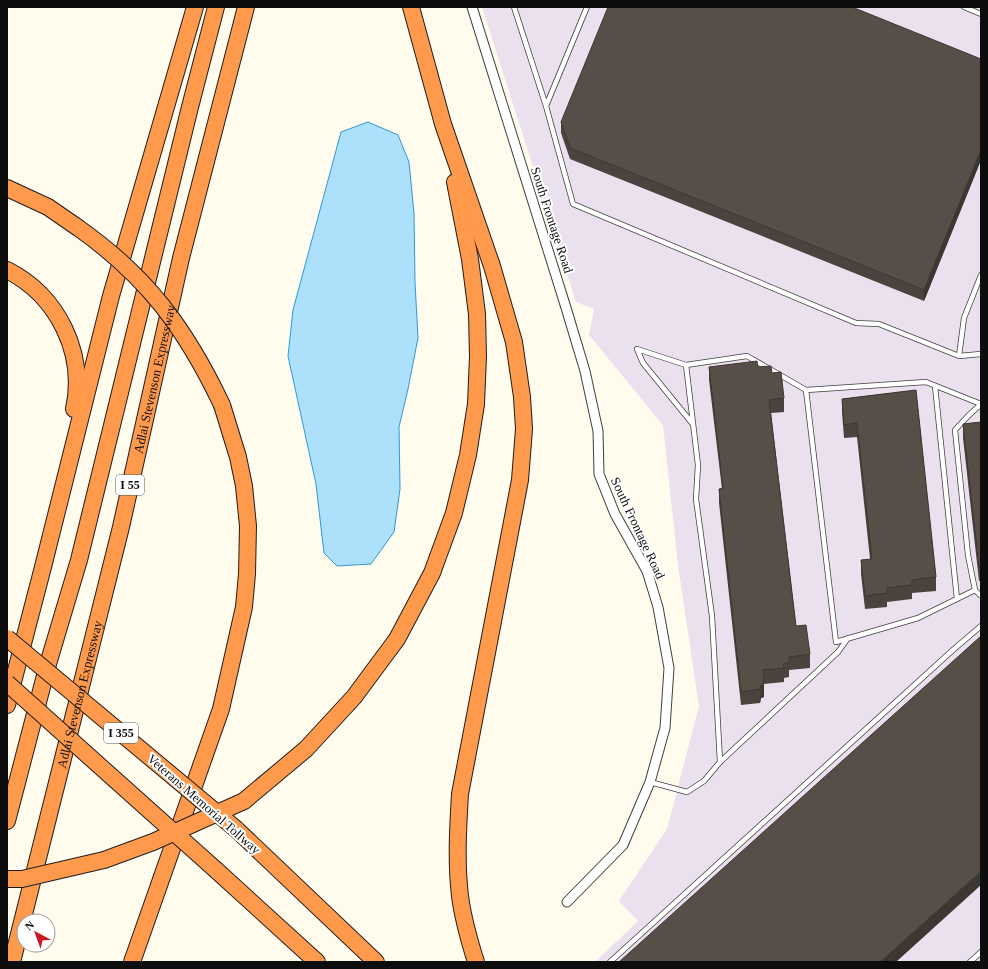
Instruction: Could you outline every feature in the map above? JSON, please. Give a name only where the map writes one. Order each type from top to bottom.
[{"type":"highway","points":[[7,705],[111,296],[195,7]]},
{"type":"highway","name":"I 55","points":[[7,821],[48,664],[79,560],[216,7]]},
{"type":"highway","name":"Adlai Stevenson Expressway","points":[[12,962],[121,526],[181,258],[246,7]]},
{"type":"highway","points":[[411,7],[443,124],[492,266],[514,342],[522,397],[524,429],[520,480],[460,794],[457,842],[460,896],[467,932],[476,962]]},
{"type":"highway","points":[[7,879],[22,879],[104,860],[153,842],[244,801],[306,749],[354,697],[397,640],[432,573],[454,512],[468,455],[476,404],[478,356],[477,314],[470,259],[443,124]]},
{"type":"highway","points":[[7,188],[48,207],[100,243],[127,266],[159,301],[187,339],[210,379],[222,405],[238,457],[247,518],[249,549],[244,607],[221,709],[132,962]]},
{"type":"highway","points":[[7,270],[25,281],[39,293],[62,323],[72,346],[77,374],[76,400],[46,541],[43,567]]},
{"type":"highway","name":"Veterans Memorial Tollway","points":[[7,638],[236,829],[376,962]]},
{"type":"highway","points":[[7,683],[317,962]]},
{"type":"street","name":"South Frontage Road","points":[[472,7],[585,371],[598,431],[600,474],[615,514],[647,571],[658,607],[669,668],[665,728],[650,782],[623,845],[567,902]]},
{"type":"lane","points":[[514,7],[546,106],[574,204],[856,323],[879,324],[959,356],[981,354]]},
{"type":"lane","points":[[546,106],[587,7]]},
{"type":"lane","points":[[964,7],[981,14]]},
{"type":"lane","points":[[959,356],[964,318],[981,274]]},
{"type":"lane","points":[[693,424],[643,363],[637,349],[686,365],[748,356],[806,390],[926,382],[981,404],[956,430],[968,555],[975,590],[981,596]]},
{"type":"lane","points":[[686,365],[698,465],[696,499],[712,616],[720,762]]},
{"type":"lane","points":[[935,386],[957,599]]},
{"type":"lane","points":[[806,390],[836,642],[918,618],[975,590]]},
{"type":"lane","points":[[610,962],[792,795],[981,626]]},
{"type":"lane","points":[[650,782],[687,792],[704,781],[720,762],[838,652],[848,638]]},
{"type":"lane","points":[[970,962],[981,952]]},
{"type":"shaded area","points":[[482,7],[981,7],[981,962],[595,962],[638,921],[619,901],[667,829],[699,706],[678,565],[663,425],[589,335],[594,309],[576,302]]},
{"type":"water","points":[[368,122],[398,135],[409,162],[414,213],[415,282],[418,338],[399,427],[400,489],[394,532],[371,564],[337,566],[324,553],[316,484],[288,356],[293,310],[341,132]]},
{"type":"building","points":[[608,7],[852,7],[981,59],[981,150],[924,290],[570,148],[561,122]]},
{"type":"building","points":[[757,361],[758,367],[771,366],[772,373],[781,372],[784,398],[769,400],[796,626],[806,625],[810,654],[789,657],[789,663],[783,664],[784,668],[763,670],[764,683],[761,685],[760,689],[741,692],[719,489],[723,488],[709,367]]},
{"type":"building","points":[[916,390],[936,577],[912,580],[912,585],[887,588],[887,593],[865,596],[861,560],[872,559],[857,423],[844,425],[842,399]]},
{"type":"building","points":[[981,422],[981,567],[979,567],[963,424]]},
{"type":"building","points":[[981,636],[981,871],[880,962],[619,962]]}]
